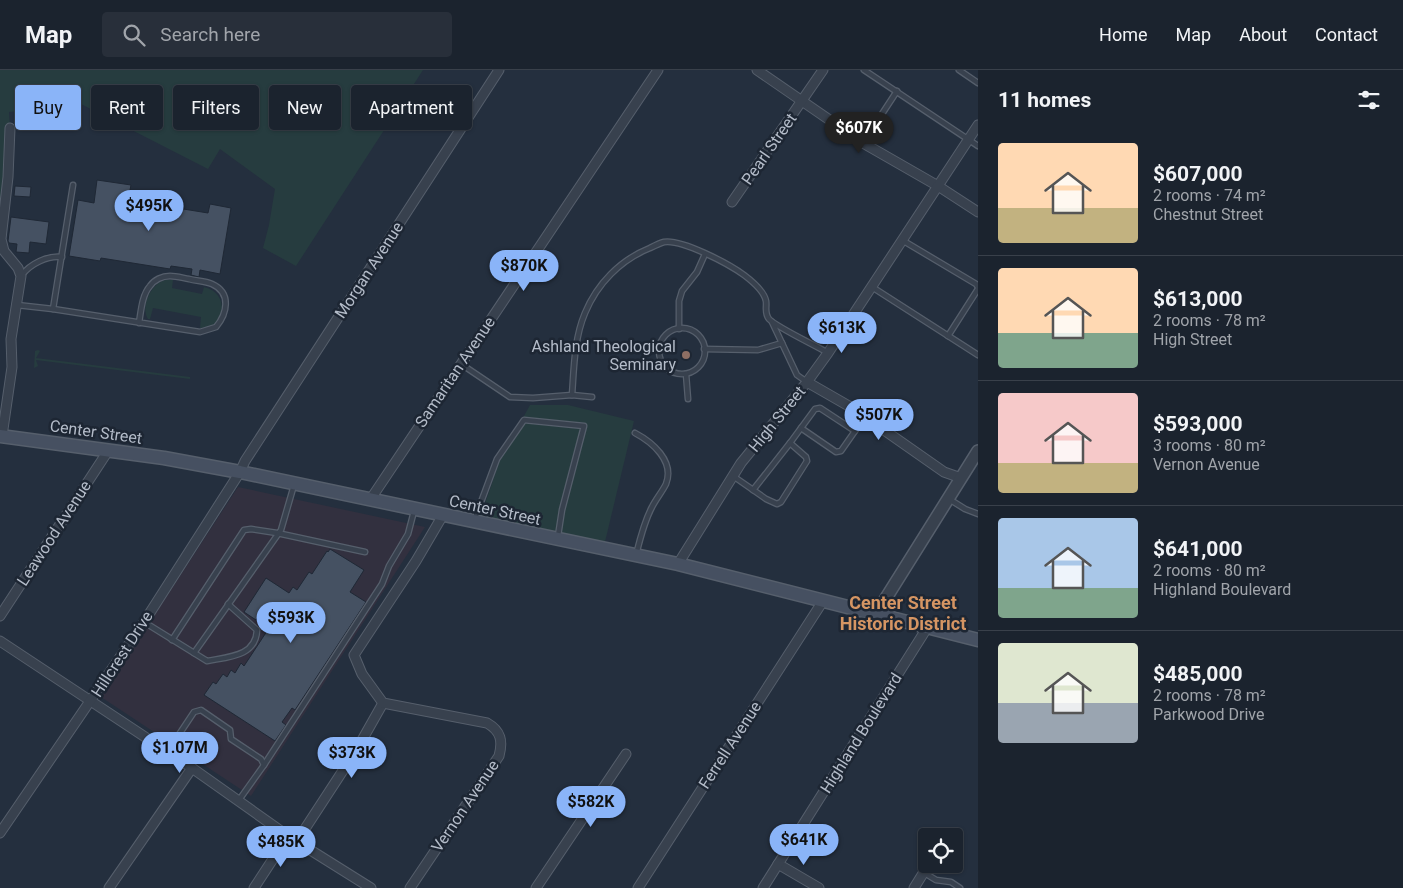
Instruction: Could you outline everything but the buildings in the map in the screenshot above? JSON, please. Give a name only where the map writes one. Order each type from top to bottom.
[{"type":"main road","name":"Center Street","points":[[1,436],[164,458],[240,472],[678,564],[978,640]]},
{"type":"street","name":"Morgan Avenue","points":[[240,472],[245,461],[499,70]]},
{"type":"street","name":"Samaritan Avenue","points":[[370,500],[658,70]]},
{"type":"street","points":[[757,70],[863,143],[938,186],[978,212]]},
{"type":"street","name":"Pearl Street","points":[[732,202],[823,70]]},
{"type":"street","name":"High Street","points":[[678,564],[733,476],[764,433],[807,382],[828,353],[978,125]]},
{"type":"street","points":[[1,436],[12,367],[11,339],[21,276],[18,268],[4,251],[1,239],[8,177],[10,128]]},
{"type":"street","points":[[807,382],[842,401],[944,472],[961,478]]},
{"type":"street","name":"Leawood Avenue","points":[[0,616],[108,450]]},
{"type":"street","points":[[876,614],[978,450]]},
{"type":"street","name":"Hillcrest Drive","points":[[0,833],[144,622],[240,472]]},
{"type":"street","points":[[297,841],[357,749],[383,703],[362,674],[354,655],[416,561],[443,515]]},
{"type":"street","name":"Ferrell Avenue","points":[[638,888],[823,601]]},
{"type":"street","name":"Highland Boulevard","points":[[763,888],[927,628]]},
{"type":"street","points":[[0,641],[168,751],[288,836],[371,888]]},
{"type":"street","name":"Vernon Avenue","points":[[383,703],[487,723],[499,732],[502,742],[499,756],[410,888]]},
{"type":"street","points":[[536,888],[626,754]]},
{"type":"street","points":[[110,888],[192,768]]},
{"type":"street","points":[[254,888],[288,836]]},
{"type":"street","points":[[778,864],[819,888]]},
{"type":"street","points":[[914,888],[923,873]]},
{"type":"lane","points":[[864,70],[978,146]]},
{"type":"lane","points":[[959,70],[978,83]]},
{"type":"lane","points":[[863,143],[897,91]]},
{"type":"lane","points":[[53,309],[73,185]]},
{"type":"lane","points":[[902,240],[978,285],[948,336]]},
{"type":"lane","points":[[572,395],[577,338],[584,313],[596,290],[611,272],[638,252],[665,242],[687,245],[737,270],[758,288],[766,301],[766,313],[797,376],[807,382]]},
{"type":"lane","points":[[679,329],[679,301],[682,291],[696,272],[705,254]]},
{"type":"lane","points":[[21,276],[31,266],[46,259],[54,256],[62,257]]},
{"type":"lane","points":[[17,305],[53,309],[139,323],[200,332],[216,327],[221,321],[226,312],[224,296],[212,284],[170,276],[161,277],[154,281],[145,294],[139,323]]},
{"type":"lane","points":[[871,286],[978,355]]},
{"type":"lane","points":[[772,322],[828,353]]},
{"type":"lane","points":[[679,329],[688,330],[696,334],[701,339],[704,349],[703,359],[700,364],[693,371],[686,374],[673,373],[665,367],[659,354],[659,348],[666,335],[679,329]]},
{"type":"lane","points":[[704,349],[758,350],[782,343]]},
{"type":"lane","points":[[461,364],[510,397],[533,398],[572,395],[592,397]]},
{"type":"lane","points":[[686,374],[688,399]]},
{"type":"lane","points":[[753,490],[815,409],[820,408],[855,431]]},
{"type":"lane","points":[[801,428],[836,452],[841,451],[865,417]]},
{"type":"lane","points":[[474,522],[497,459],[524,420],[584,426],[562,510],[557,540]]},
{"type":"lane","points":[[635,433],[646,439],[663,456],[668,473],[666,483],[643,528],[635,556]]},
{"type":"lane","points":[[733,476],[766,499],[777,504],[781,502],[807,461],[806,457],[790,443]]},
{"type":"lane","points":[[194,654],[283,525],[294,484]]},
{"type":"lane","points":[[948,498],[964,509],[978,514]]},
{"type":"lane","points":[[238,800],[264,765],[382,584],[408,534],[414,509]]},
{"type":"lane","points":[[172,640],[244,530],[251,529],[366,552]]},
{"type":"lane","points":[[144,622],[206,662],[240,655],[250,649],[257,630],[228,604]]},
{"type":"lane","points":[[168,751],[194,712],[201,710],[230,730],[231,739],[261,759],[264,765]]},
{"type":"lane","points":[[926,873],[936,880],[951,882],[960,888]]},
{"type":"shaded area","points":[[238,487],[425,527],[251,796],[101,697]]},
{"type":"green space","points":[[0,70],[423,70],[413,85],[351,85],[351,130],[384,130],[296,266],[263,248],[275,189],[220,149],[208,169],[132,130],[163,130],[163,85],[91,85],[91,109],[81,104],[81,85],[15,85],[15,111],[9,112],[10,128],[0,205]]},
{"type":"green space","points":[[165,280],[173,280],[172,288],[202,294],[204,287],[213,291],[221,303],[220,317],[209,327],[200,328],[201,317],[153,308],[150,319],[148,319],[145,308],[148,296],[155,286]]},
{"type":"green space","points":[[35,351],[40,351],[36,358],[190,377],[190,379],[36,360],[38,366],[34,368]]},
{"type":"green space","points":[[530,405],[568,405],[634,421],[604,546],[479,521],[500,460]]},
{"type":"place","name":"Ashland Theological Seminary","points":[[686,355]]},
{"type":"district","name":"Center Street Historic District","points":[[903,612]]}]
